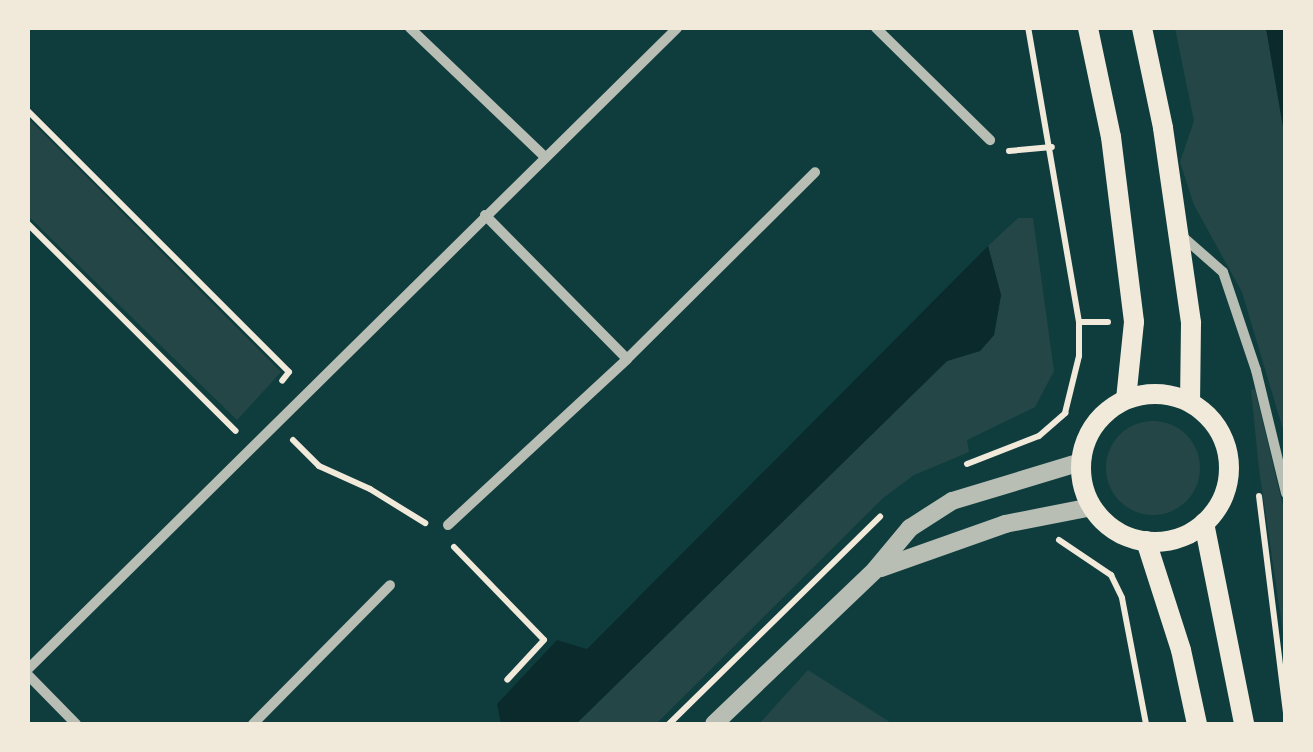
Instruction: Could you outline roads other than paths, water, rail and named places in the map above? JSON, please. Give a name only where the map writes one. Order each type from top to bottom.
[{"type":"main road","points":[[1088,28],[1111,137],[1134,322],[1126,399]]},
{"type":"main road","points":[[1142,28],[1190,323],[1190,402]]},
{"type":"main road","points":[[1158,393],[1190,402],[1217,426],[1229,459],[1224,494],[1204,523],[1177,539],[1146,541],[1115,531],[1092,507],[1082,485],[1080,462],[1090,430],[1126,399],[1158,393]]},
{"type":"main road","points":[[1204,523],[1244,724]]},
{"type":"main road","points":[[1146,541],[1181,650],[1197,724]]},
{"type":"street","points":[[410,28],[544,156]]},
{"type":"street","points":[[76,724],[28,672],[677,28]]},
{"type":"street","points":[[876,28],[990,140]]},
{"type":"street","points":[[448,524],[627,359],[815,172]]},
{"type":"street","points":[[485,215],[627,359]]},
{"type":"street","points":[[1178,232],[1223,272],[1256,370],[1286,494]]},
{"type":"street","points":[[714,724],[876,570],[910,528],[952,501],[1080,462]]},
{"type":"street","points":[[876,570],[964,536],[1092,507]]},
{"type":"street","points":[[253,724],[390,585]]}]
